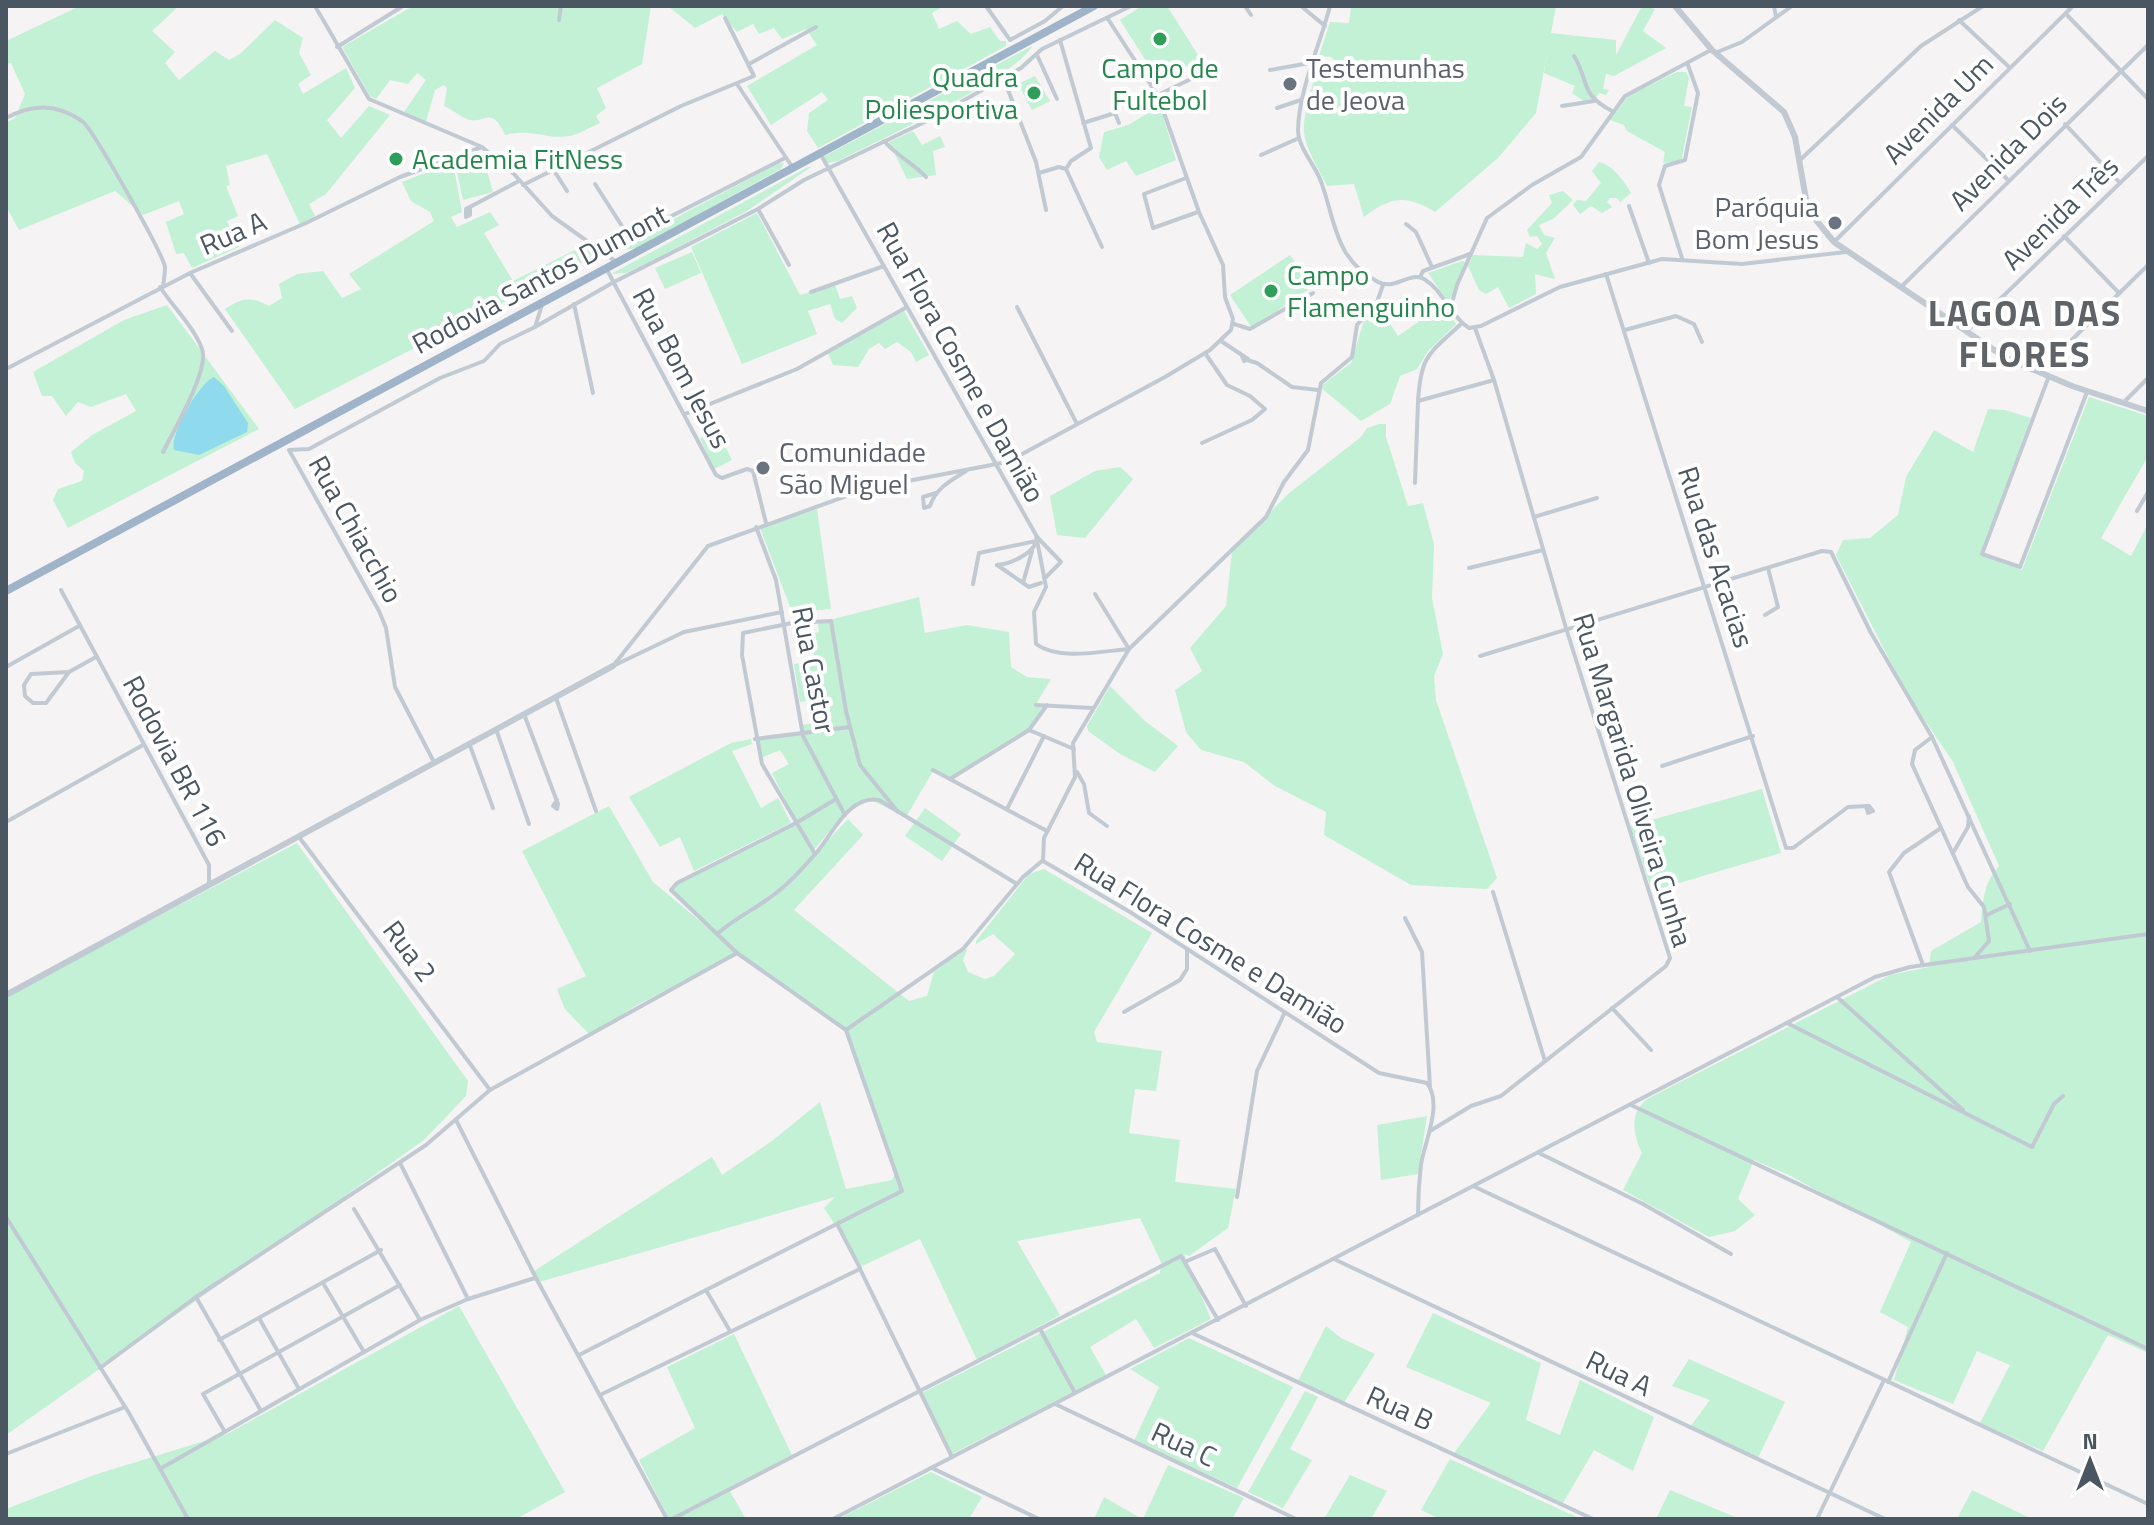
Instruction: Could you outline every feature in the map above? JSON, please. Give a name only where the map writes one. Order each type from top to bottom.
[{"type":"highway","name":"Rodovia Santos Dumont","points":[[6,591],[793,168],[1013,44],[1094,6]]},
{"type":"street","points":[[315,6],[337,47],[374,103],[482,147],[552,216],[617,263]]},
{"type":"street","points":[[337,47],[403,6]]},
{"type":"street","points":[[559,20],[561,6]]},
{"type":"street","points":[[986,6],[1013,44],[1063,6]]},
{"type":"street","points":[[535,327],[614,282],[758,209],[773,196],[1003,77],[1060,40],[1131,6]]},
{"type":"street","points":[[1245,6],[1251,15]]},
{"type":"street","points":[[1301,6],[1325,26]]},
{"type":"street","points":[[1330,6],[1304,99],[1299,138],[1319,177],[1335,237],[1363,271],[1383,285],[1420,277]]},
{"type":"street","points":[[1675,6],[1714,51],[1784,112],[1795,137],[1811,210],[1834,242],[1996,352],[2049,376],[2148,411]]},
{"type":"street","points":[[1774,6],[1776,17]]},
{"type":"street","points":[[1450,310],[1487,218],[1532,185],[1581,157],[1612,111],[1630,92],[1714,51],[1742,42],[1792,6]]},
{"type":"street","points":[[1798,161],[1906,59],[1983,6]]},
{"type":"street","name":"Avenida Um","points":[[1834,242],[2008,66],[2073,6]]},
{"type":"street","points":[[2066,14],[2148,99]]},
{"type":"street","points":[[470,207],[681,106],[754,76],[725,18]]},
{"type":"street","points":[[1108,19],[1158,96],[1199,212],[1223,265],[1224,291],[1234,324]]},
{"type":"street","points":[[1959,20],[2008,66]]},
{"type":"street","points":[[749,64],[816,27]]},
{"type":"street","points":[[1060,40],[1091,148],[1071,161],[1066,169]]},
{"type":"street","name":"Avenida Dois","points":[[1899,288],[2007,179],[2148,45]]},
{"type":"street","points":[[1037,55],[1057,99]]},
{"type":"street","points":[[1574,56],[1582,82],[1594,101],[1612,111]]},
{"type":"street","points":[[1270,70],[1315,62]]},
{"type":"street","points":[[1682,258],[1659,180],[1665,166],[1685,160],[1698,93],[1688,65]]},
{"type":"street","points":[[1158,96],[1199,75]]},
{"type":"street","points":[[1003,77],[1039,173],[1046,210]]},
{"type":"street","points":[[737,84],[793,168]]},
{"type":"street","points":[[1277,108],[1304,99]]},
{"type":"street","points":[[1562,106],[1594,101]]},
{"type":"street","points":[[6,118],[25,109],[44,106],[63,110],[87,125],[161,259],[162,286],[200,345],[203,356],[199,373],[163,452]]},
{"type":"street","points":[[1083,123],[1115,113],[1119,123]]},
{"type":"street","points":[[2065,124],[2120,183]]},
{"type":"street","points":[[1952,125],[2007,179]]},
{"type":"street","points":[[1261,155],[1299,138]]},
{"type":"street","points":[[884,141],[901,160],[913,163],[926,177]]},
{"type":"street","name":"Rua A","points":[[6,369],[162,286],[306,223],[400,177],[482,147]]},
{"type":"street","name":"Rua Flora Cosme e Damião","points":[[820,153],[1036,538],[1046,587],[1034,612],[1034,639],[1039,646],[1073,653],[1129,649]]},
{"type":"street","name":"Avenida Três","points":[[1966,332],[2148,156]]},
{"type":"street","points":[[601,252],[785,158]]},
{"type":"street","points":[[1039,173],[1059,167],[1066,169],[1102,247]]},
{"type":"street","points":[[553,169],[567,191]]},
{"type":"street","points":[[1186,178],[1145,193],[1153,228],[1199,212]]},
{"type":"street","points":[[595,184],[629,237]]},
{"type":"street","points":[[1629,206],[1649,263]]},
{"type":"street","points":[[758,209],[789,265]]},
{"type":"street","points":[[1406,224],[1416,232],[1432,267]]},
{"type":"street","points":[[2064,236],[2119,293]]},
{"type":"street","points":[[1420,277],[1462,323],[1478,327],[1548,292],[1649,263],[1682,258],[1742,264],[1846,252]]},
{"type":"street","points":[[1420,277],[1423,271],[1470,254]]},
{"type":"street","points":[[2039,372],[2148,265]]},
{"type":"street","points":[[811,292],[884,266]]},
{"type":"street","name":"Rua Bom Jesus","points":[[606,268],[716,475],[722,478],[752,469],[766,523]]},
{"type":"street","points":[[190,273],[232,331]]},
{"type":"street","name":"Rua das Acacias","points":[[1606,274],[1703,588],[1789,850],[1848,807],[1866,806]]},
{"type":"street","points":[[1107,826],[1089,813],[1084,784],[1076,771],[1074,749],[1092,708],[1129,649],[1266,517],[1284,482],[1308,450],[1321,383],[1352,357],[1357,325],[1377,302],[1383,285]]},
{"type":"street","points":[[1234,324],[1250,329],[1313,293]]},
{"type":"street","points":[[535,327],[543,302]]},
{"type":"street","points":[[574,304],[593,393]]},
{"type":"street","points":[[685,414],[797,369],[907,307]]},
{"type":"street","points":[[1017,307],[1077,424]]},
{"type":"street","points":[[1625,330],[1676,316],[1694,324],[1702,342]]},
{"type":"street","points":[[1415,483],[1420,370],[1425,357],[1462,323]]},
{"type":"street","points":[[613,666],[702,551],[766,523],[866,489],[994,466],[1205,353],[1221,341],[1234,324]]},
{"type":"street","name":"Rua Chiacchio","points":[[434,762],[395,687],[386,628],[379,611],[289,450],[311,448],[440,378],[484,361],[500,344],[535,327]]},
{"type":"street","name":"Rua Margarida Oliveira Cunha","points":[[1430,1131],[1467,1108],[1501,1096],[1666,966],[1670,955],[1566,628],[1478,327]]},
{"type":"street","points":[[1221,341],[1292,387],[1318,390]]},
{"type":"street","points":[[1202,443],[1252,420],[1265,409],[1250,396],[1227,385],[1205,353]]},
{"type":"street","points":[[2049,376],[1982,554],[2020,567],[2088,391]]},
{"type":"street","points":[[2123,402],[2148,378]]},
{"type":"street","points":[[1418,401],[1494,380]]},
{"type":"street","points":[[936,493],[968,470]]},
{"type":"street","points":[[2137,511],[2148,492]]},
{"type":"street","points":[[1534,517],[1597,498]]},
{"type":"street","name":"Rua Castor","points":[[756,527],[776,580],[802,733],[845,815]]},
{"type":"street","points":[[1023,583],[1036,538]]},
{"type":"street","points":[[1036,538],[1061,562],[1045,577]]},
{"type":"street","points":[[973,584],[979,553],[1036,538]]},
{"type":"street","points":[[1033,549],[1006,565],[997,565],[1033,588],[1041,583]]},
{"type":"street","points":[[1469,568],[1543,550]]},
{"type":"street","points":[[1480,656],[1822,551],[1831,552],[1885,658],[1932,737],[2030,951]]},
{"type":"street","points":[[1765,615],[1778,607],[1768,568]]},
{"type":"street","name":"Rodovia BR 116","points":[[61,590],[209,865],[208,886]]},
{"type":"street","points":[[1095,594],[1129,649]]},
{"type":"street","points":[[6,995],[613,666],[684,632],[782,612]]},
{"type":"street","points":[[815,854],[762,764],[755,739],[741,636],[785,624],[831,621],[860,765],[898,812]]},
{"type":"street","points":[[6,667],[79,626]]},
{"type":"street","name":"Rodovia BR 116","points":[[69,672],[46,703],[33,703],[24,694],[24,685],[31,674],[69,672],[97,657]]},
{"type":"street","points":[[557,696],[596,811]]},
{"type":"street","points":[[1036,705],[1092,708]]},
{"type":"street","points":[[950,779],[1029,730],[1047,705]]},
{"type":"street","points":[[524,714],[557,800]]},
{"type":"street","points":[[755,739],[850,727]]},
{"type":"street","points":[[496,729],[529,824]]},
{"type":"street","points":[[1029,730],[1074,749]]},
{"type":"street","points":[[1007,810],[1044,736]]},
{"type":"street","points":[[1662,766],[1753,736]]},
{"type":"street","points":[[1932,737],[1915,750],[1912,764],[1968,887],[1987,915],[1989,944],[1973,958]]},
{"type":"street","points":[[469,743],[493,808]]},
{"type":"street","points":[[6,822],[144,745]]},
{"type":"street","points":[[933,770],[1047,831]]},
{"type":"street","name":"Rua Flora Cosme e Damião","points":[[1076,771],[1047,831],[1042,846],[1043,861],[1086,885],[1379,1073],[1430,1087]]},
{"type":"street","points":[[579,1355],[902,1191],[846,1030],[737,953],[672,893],[673,886],[836,799]]},
{"type":"street","points":[[717,934],[779,891],[815,854],[845,815],[856,804],[870,799],[898,812],[1017,884]]},
{"type":"street","points":[[1953,853],[1970,815]]},
{"type":"street","points":[[1923,965],[1889,872],[1904,853],[1940,832],[1942,825]]},
{"type":"street","name":"Rua 2","points":[[298,836],[490,1090]]},
{"type":"street","points":[[846,1030],[963,949],[1017,884],[1043,861]]},
{"type":"street","points":[[1493,892],[1545,1061]]},
{"type":"street","points":[[1987,915],[2010,904]]},
{"type":"street","points":[[1405,918],[1422,952],[1430,1087],[1430,1131],[1421,1168],[1418,1215]]},
{"type":"street","points":[[833,1519],[1885,974],[1923,965],[2148,934]]},
{"type":"street","points":[[1124,1012],[1180,980],[1187,969],[1187,950]]},
{"type":"street","points":[[100,1368],[196,1297],[400,1163],[490,1090],[737,953]]},
{"type":"street","points":[[1837,997],[1968,1115]]},
{"type":"street","points":[[1612,1008],[1651,1050]]},
{"type":"street","points":[[1237,1197],[1257,1071],[1284,1014]]},
{"type":"street","points":[[1787,1023],[2032,1147],[2054,1104],[2063,1096]]},
{"type":"street","points":[[1631,1105],[2148,1349]]},
{"type":"street","points":[[456,1120],[536,1278],[669,1519],[1181,1256],[1187,1261],[1218,1320]]},
{"type":"street","points":[[1539,1153],[1643,1204],[1731,1254]]},
{"type":"street","points":[[400,1163],[468,1299]]},
{"type":"street","points":[[1473,1186],[2148,1504]]},
{"type":"street","points":[[354,1209],[420,1320]]},
{"type":"street","points":[[6,1217],[125,1407],[188,1519]]},
{"type":"street","points":[[837,1224],[952,1457]]},
{"type":"street","points":[[1187,1261],[1215,1249],[1246,1306]]},
{"type":"street","points":[[219,1340],[381,1250]]},
{"type":"street","points":[[1817,1519],[1947,1253]]},
{"type":"street","name":"Rua A","points":[[1336,1260],[1885,1519]]},
{"type":"street","points":[[602,1394],[855,1269],[862,1271]]},
{"type":"street","points":[[160,1469],[420,1320],[468,1299],[536,1278]]},
{"type":"street","points":[[323,1283],[364,1352]]},
{"type":"street","points":[[225,1432],[203,1394],[400,1285]]},
{"type":"street","points":[[706,1290],[730,1332]]},
{"type":"street","points":[[196,1297],[261,1411]]},
{"type":"street","points":[[259,1318],[299,1389]]},
{"type":"street","points":[[1040,1329],[1075,1393]]},
{"type":"street","name":"Rua B","points":[[1192,1333],[1593,1519]]},
{"type":"street","name":"Rua C","points":[[1055,1404],[1296,1519]]},
{"type":"street","points":[[6,1454],[125,1407]]},
{"type":"street","points":[[932,1468],[1039,1519]]},
{"type":"green space","points":[[80,6],[179,6],[152,31],[175,52],[165,63],[179,80],[215,51],[229,60],[240,54],[275,20],[303,38],[299,53],[311,75],[298,84],[303,94],[346,68],[355,88],[327,120],[341,138],[369,106],[390,115],[326,194],[309,204],[315,216],[300,224],[267,154],[226,166],[230,185],[226,186],[238,216],[227,221],[239,247],[192,268],[184,253],[176,254],[166,222],[184,214],[179,201],[143,215],[115,191],[19,230],[6,206],[6,123],[15,118],[25,94],[11,63],[6,64],[6,41]]},
{"type":"green space","points":[[413,6],[651,6],[642,64],[597,88],[606,108],[596,116],[600,123],[574,135],[561,137],[524,133],[505,135],[496,120],[464,118],[444,106],[447,88],[444,85],[435,90],[426,122],[404,112],[426,80],[417,73],[408,84],[390,80],[376,99],[370,96],[342,47]]},
{"type":"green space","points":[[668,6],[944,6],[932,13],[939,29],[957,21],[971,34],[990,27],[1000,41],[1006,41],[1006,46],[818,148],[807,131],[809,113],[828,100],[822,92],[771,125],[747,86],[817,45],[806,29],[782,39],[774,28],[759,34],[753,24],[737,32],[722,14],[695,28]]},
{"type":"green space","name":"Campo de Fultebol","points":[[1142,6],[1167,6],[1200,58],[1160,83],[1120,20]]},
{"type":"green space","points":[[1351,6],[1556,6],[1536,113],[1498,158],[1435,212],[1415,202],[1398,200],[1382,205],[1364,217],[1354,184],[1327,186],[1311,155],[1304,125],[1314,80],[1330,81],[1338,63],[1331,57],[1319,56],[1330,22],[1349,23]]},
{"type":"green space","points":[[1642,6],[1655,9],[1643,31],[1666,48],[1614,76],[1606,74],[1603,89],[1609,90],[1606,95],[1599,93],[1594,101],[1584,101],[1572,93],[1575,86],[1544,73],[1550,33],[1616,40],[1616,55]]},
{"type":"green space","points":[[1032,46],[1001,74],[943,108],[838,161],[827,163],[823,157]]},
{"type":"green space","points":[[1677,72],[1686,72],[1689,78],[1684,106],[1692,107],[1681,162],[1663,163],[1665,152],[1627,131],[1624,125],[1610,120],[1629,95]]},
{"type":"green space","name":"Quadra Poliesportiva","points":[[1035,76],[1050,101],[1032,110],[1018,84]]},
{"type":"green space","points":[[1160,106],[1176,160],[1136,176],[1126,161],[1107,170],[1099,157],[1104,132],[1128,125]]},
{"type":"green space","points":[[913,131],[922,145],[940,136],[945,147],[933,151],[936,175],[907,179],[889,142]]},
{"type":"green space","points":[[483,157],[493,192],[463,200],[455,163]]},
{"type":"green space","points":[[453,162],[462,212],[451,217],[457,227],[490,212],[499,225],[484,233],[513,281],[583,246],[595,256],[295,409],[225,309],[246,300],[269,306],[282,298],[279,284],[297,274],[323,271],[342,298],[361,289],[349,274],[434,221],[430,212],[411,201],[402,182]]},
{"type":"green space","points":[[1599,162],[1613,170],[1631,193],[1620,202],[1617,198],[1610,198],[1607,202],[1612,207],[1602,213],[1591,206],[1580,214],[1573,205],[1577,200],[1586,201],[1601,183],[1592,171]]},
{"type":"green space","points":[[784,163],[781,169],[637,248],[613,251]]},
{"type":"green space","points":[[811,167],[747,211],[642,266],[626,273],[611,274]]},
{"type":"green space","points":[[1563,191],[1573,200],[1553,219],[1539,225],[1544,235],[1555,238],[1546,253],[1555,279],[1535,274],[1536,294],[1509,308],[1498,287],[1486,294],[1479,290],[1468,266],[1473,255],[1523,257],[1526,243],[1537,249],[1542,244],[1537,236],[1530,237],[1527,230],[1552,203],[1549,195]]},
{"type":"green space","points":[[757,213],[800,295],[835,285],[840,299],[852,296],[857,308],[842,323],[835,319],[830,304],[808,311],[817,334],[742,364],[691,247]]},
{"type":"green space","points":[[692,252],[701,273],[665,289],[655,268]]},
{"type":"green space","name":"Campo Flamenguinho","points":[[1290,255],[1312,287],[1252,328],[1230,295]]},
{"type":"green space","points":[[1465,262],[1449,303],[1428,273]]},
{"type":"green space","points":[[167,305],[259,429],[68,528],[53,500],[58,489],[82,481],[84,471],[75,463],[71,452],[92,435],[136,411],[126,394],[91,407],[78,402],[66,416],[52,396],[42,396],[33,372],[124,320]]},
{"type":"green space","points":[[1443,305],[1456,324],[1428,351],[1417,369],[1400,376],[1390,404],[1361,421],[1320,387],[1351,363],[1365,317],[1371,323],[1384,315],[1398,336]]},
{"type":"green space","points":[[904,311],[929,355],[916,362],[911,352],[897,342],[885,349],[879,343],[869,349],[858,367],[833,365],[828,353]]},
{"type":"green space","points":[[2089,397],[2148,416],[2148,456],[2101,538],[2131,556],[2148,524],[2148,1353],[2108,1335],[2043,1451],[1980,1423],[2010,1365],[1977,1351],[1953,1404],[1894,1380],[1908,1327],[1880,1312],[1911,1242],[1789,1175],[1754,1160],[1738,1199],[1755,1215],[1735,1231],[1709,1237],[1623,1190],[1642,1153],[1634,1124],[1637,1111],[1647,1099],[1890,975],[1929,967],[1931,951],[1981,922],[1987,885],[1999,866],[1953,762],[1907,694],[1836,555],[1843,540],[1870,538],[1898,515],[1906,477],[1934,430],[1973,452],[1988,409],[2005,410],[2031,418],[1980,555],[2022,570]]},
{"type":"green space","points":[[1386,424],[1386,437],[1408,506],[1423,503],[1434,544],[1432,598],[1443,654],[1434,676],[1436,700],[1497,878],[1487,889],[1411,885],[1324,835],[1326,812],[1275,786],[1244,762],[1201,750],[1186,732],[1175,690],[1202,671],[1190,648],[1226,606],[1232,552],[1288,494],[1361,437],[1367,428]]},
{"type":"green space","points":[[717,430],[732,460],[714,469],[700,438]]},
{"type":"green space","points":[[1120,467],[1133,479],[1085,538],[1057,535],[1050,496],[1095,471]]},
{"type":"green space","points":[[817,509],[831,609],[792,612],[760,528]]},
{"type":"green space","points":[[919,597],[925,633],[967,625],[1009,632],[1011,667],[1027,677],[1051,679],[1036,704],[1047,705],[1028,731],[950,779],[933,771],[906,817],[869,799],[840,818],[813,851],[815,854],[787,883],[728,926],[776,896],[848,819],[863,835],[794,910],[909,1001],[927,996],[934,972],[968,948],[963,960],[968,972],[985,979],[994,976],[1015,954],[993,934],[976,944],[976,941],[1029,874],[1044,869],[1152,933],[1094,1032],[1097,1042],[1162,1051],[1156,1091],[1135,1089],[1129,1133],[1180,1140],[1175,1182],[1236,1189],[1228,1228],[1189,1256],[1184,1254],[1211,1319],[1154,1348],[1136,1319],[1090,1347],[1106,1375],[952,1454],[920,1394],[1160,1273],[1161,1262],[1140,1218],[1017,1241],[1060,1315],[977,1360],[920,1239],[862,1266],[824,1208],[835,1197],[539,1282],[534,1271],[712,1157],[722,1175],[772,1141],[820,1102],[846,1189],[892,1180],[896,1170],[848,1031],[738,953],[637,1005],[590,1035],[565,1009],[557,989],[586,976],[522,851],[609,806],[653,882],[713,932],[671,888],[796,821],[772,773],[789,764],[780,750],[761,758],[755,739],[801,733],[801,725],[824,722],[820,699],[800,702],[794,664],[815,661],[809,634],[819,632],[818,623]]},
{"type":"green space","points":[[1110,686],[1145,721],[1178,746],[1155,772],[1120,754],[1088,731],[1087,726]]},
{"type":"green space","points":[[751,739],[752,744],[732,751],[761,808],[778,798],[791,823],[694,871],[680,837],[660,847],[629,797],[731,743]]},
{"type":"green space","points":[[1762,789],[1781,853],[1652,891],[1630,826]]},
{"type":"green space","points":[[925,808],[961,834],[942,861],[905,836]]},
{"type":"green space","points":[[297,843],[468,1081],[466,1096],[424,1140],[6,1435],[6,996]]},
{"type":"green space","points":[[1427,1116],[1418,1174],[1381,1180],[1377,1125]]},
{"type":"green space","points":[[459,1306],[565,1492],[516,1519],[6,1519],[6,1509],[94,1475],[227,1434]]},
{"type":"green space","points":[[1433,1313],[1541,1363],[1526,1420],[1560,1435],[1580,1380],[1654,1417],[1633,1471],[1594,1450],[1563,1503],[1454,1453],[1491,1403],[1406,1367]]},
{"type":"green space","points":[[1326,1326],[1341,1338],[1375,1354],[1343,1404],[1297,1383]]},
{"type":"green space","points":[[734,1334],[792,1455],[728,1488],[746,1519],[669,1519],[639,1460],[695,1428],[667,1367]]},
{"type":"green space","points":[[1189,1338],[1293,1387],[1237,1488],[1134,1441],[1159,1387],[1130,1369]]},
{"type":"green space","points":[[1689,1359],[1785,1402],[1757,1460],[1690,1427],[1710,1400],[1672,1386]]},
{"type":"green space","points":[[1305,1391],[1318,1397],[1290,1449],[1312,1460],[1283,1508],[1248,1492]]},
{"type":"green space","points":[[1450,1459],[1581,1519],[1440,1519],[1421,1510]]},
{"type":"green space","points":[[1168,1465],[1244,1498],[1232,1519],[1143,1519]]},
{"type":"green space","points":[[931,1472],[982,1497],[969,1519],[838,1519]]},
{"type":"green space","points":[[1350,1475],[1387,1491],[1371,1519],[1324,1519]]},
{"type":"green space","points":[[1670,1490],[1740,1519],[1656,1519]]},
{"type":"green space","points":[[1972,1490],[2032,1519],[1957,1519]]},
{"type":"green space","points":[[1104,1497],[1142,1519],[1094,1519]]},
{"type":"water","points":[[214,377],[224,386],[248,423],[247,432],[199,455],[174,450],[176,433],[186,410]]},
{"type":"place","name":"Campo de Fultebol","points":[[1160,39]]},
{"type":"place","name":"Testemunhas de Jeova","points":[[1290,84]]},
{"type":"place","name":"Quadra Poliesportiva","points":[[1034,93]]},
{"type":"place","name":"Academia FitNess","points":[[396,159]]},
{"type":"place","name":"Paróquia Bom Jesus","points":[[1835,223]]},
{"type":"place","name":"Campo Flamenguinho","points":[[1271,291]]},
{"type":"place","name":"Comunidade São Miguel","points":[[763,468]]},
{"type":"district","name":"LAGOA DAS FLORES","points":[[2025,334]]}]
